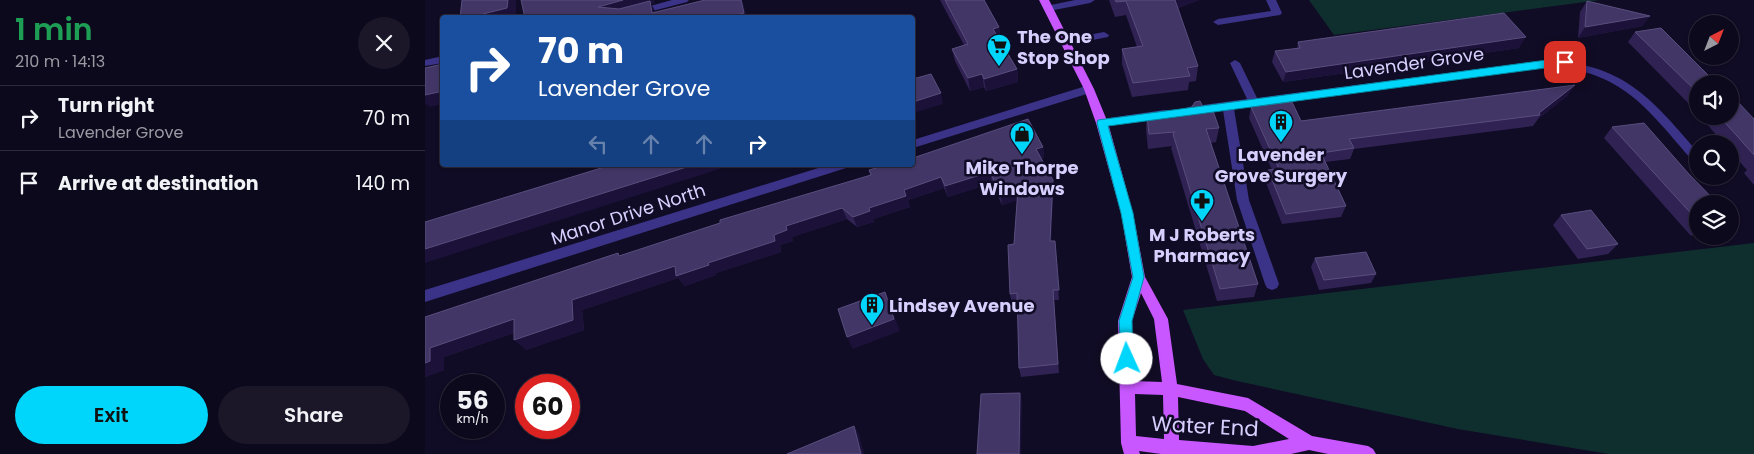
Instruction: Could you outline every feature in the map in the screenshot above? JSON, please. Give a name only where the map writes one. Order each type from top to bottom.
[{"type":"main road","points":[[1047,4],[1067,42],[1102,123],[1127,213],[1139,277],[1161,319],[1170,390],[1171,450]]},
{"type":"main road","points":[[1130,449],[1125,321],[1139,277]]},
{"type":"main road","name":"Water End","points":[[1127,387],[1170,390],[1248,405],[1309,443],[1368,454]]},
{"type":"main road","name":"Water End","points":[[1130,449],[1253,454],[1309,443]]},
{"type":"street","points":[[624,15],[683,0]]},
{"type":"street","points":[[1047,4],[1091,0]]},
{"type":"street","points":[[1218,22],[1277,13],[1271,0]]},
{"type":"street","points":[[1067,42],[1104,35]]},
{"type":"street","points":[[425,64],[440,60]]},
{"type":"street","name":"Lavender Grove","points":[[1102,123],[1565,62],[1605,73],[1628,86],[1650,104],[1689,149]]},
{"type":"street","points":[[1235,63],[1254,102]]},
{"type":"street","points":[[915,143],[1089,90]]},
{"type":"street","points":[[1228,106],[1243,200],[1272,284]]},
{"type":"street","name":"Manor Drive North","points":[[425,296],[836,167]]},
{"type":"green space","points":[[1309,0],[1600,0],[1334,35]]},
{"type":"green space","points":[[1754,243],[1754,454],[1609,454],[1458,429],[1237,381],[1214,375],[1203,359],[1183,310],[1739,245]]},
{"type":"building","points":[[462,0],[508,0],[507,8],[479,15],[460,15]]},
{"type":"building","points":[[521,0],[623,0],[598,7],[619,9],[650,1],[652,13],[705,0],[741,0],[744,13],[736,15],[524,15]]},
{"type":"building","points":[[945,0],[984,0],[999,27],[993,29],[1017,69],[984,79],[982,74],[968,78],[952,49],[968,44]]},
{"type":"building","points":[[1115,0],[1175,0],[1198,66],[1187,68],[1190,76],[1133,83],[1122,49],[1143,46],[1126,1],[1116,2]]},
{"type":"building","points":[[1587,1],[1650,16],[1585,27]]},
{"type":"building","points":[[1504,13],[1526,37],[1286,72],[1275,51],[1300,48],[1298,42]]},
{"type":"building","points":[[1661,28],[1689,56],[1689,65],[1698,65],[1708,75],[1689,75],[1689,84],[1635,32]]},
{"type":"building","points":[[440,65],[440,92],[425,95],[425,68]]},
{"type":"building","points":[[931,74],[941,93],[915,101],[915,78]]},
{"type":"building","points":[[1575,85],[1539,113],[1540,115],[1349,139],[1354,148],[1321,153],[1346,206],[1286,214],[1268,170],[1279,169],[1251,107],[1292,102],[1301,121]]},
{"type":"building","points":[[1200,101],[1204,109],[1212,108],[1219,128],[1206,129],[1258,284],[1220,289],[1173,134],[1175,132],[1149,134],[1147,115],[1189,111],[1195,102]]},
{"type":"building","points":[[1739,103],[1754,119],[1754,155],[1739,138],[1739,135],[1736,135],[1727,125],[1739,125]]},
{"type":"building","points":[[1028,119],[1043,147],[1036,149],[1053,180],[1050,241],[1055,241],[1059,290],[1053,290],[1058,364],[1019,368],[1017,293],[1010,294],[1008,245],[1014,244],[1018,189],[1001,195],[990,172],[945,186],[941,177],[904,190],[906,196],[869,208],[870,211],[853,217],[842,208],[786,226],[787,230],[774,235],[775,241],[708,263],[709,265],[676,276],[675,266],[572,300],[573,320],[514,340],[514,319],[430,348],[430,361],[425,363],[425,317],[618,253],[619,256],[720,223],[720,220],[871,175],[869,170],[879,167],[915,167],[915,157]]},
{"type":"building","points":[[1644,123],[1689,174],[1689,185],[1700,185],[1709,195],[1689,195],[1689,211],[1612,127]]},
{"type":"building","points":[[604,167],[687,167],[425,249],[425,222]]},
{"type":"building","points":[[1591,210],[1618,244],[1587,249],[1561,215]]},
{"type":"building","points":[[1366,252],[1376,274],[1324,280],[1315,258]]},
{"type":"building","points":[[885,292],[894,319],[847,337],[838,309]]},
{"type":"building","points":[[1020,393],[1019,454],[977,454],[981,394]]},
{"type":"building","points":[[854,426],[861,454],[787,454]]},
{"type":"place","name":"The One Stop Shop","points":[[999,67]]},
{"type":"place","name":"Lavender Grove Surgery","points":[[1281,143]]},
{"type":"place","name":"Mike Thorpe Windows","points":[[1022,155]]},
{"type":"place","name":"M J Roberts Pharmacy","points":[[1202,222]]},
{"type":"place","name":"Lindsey Avenue","points":[[872,326]]},
{"type":"route","points":[[1127,359],[1125,321],[1139,277],[1127,213],[1102,123],[1565,62]]}]
